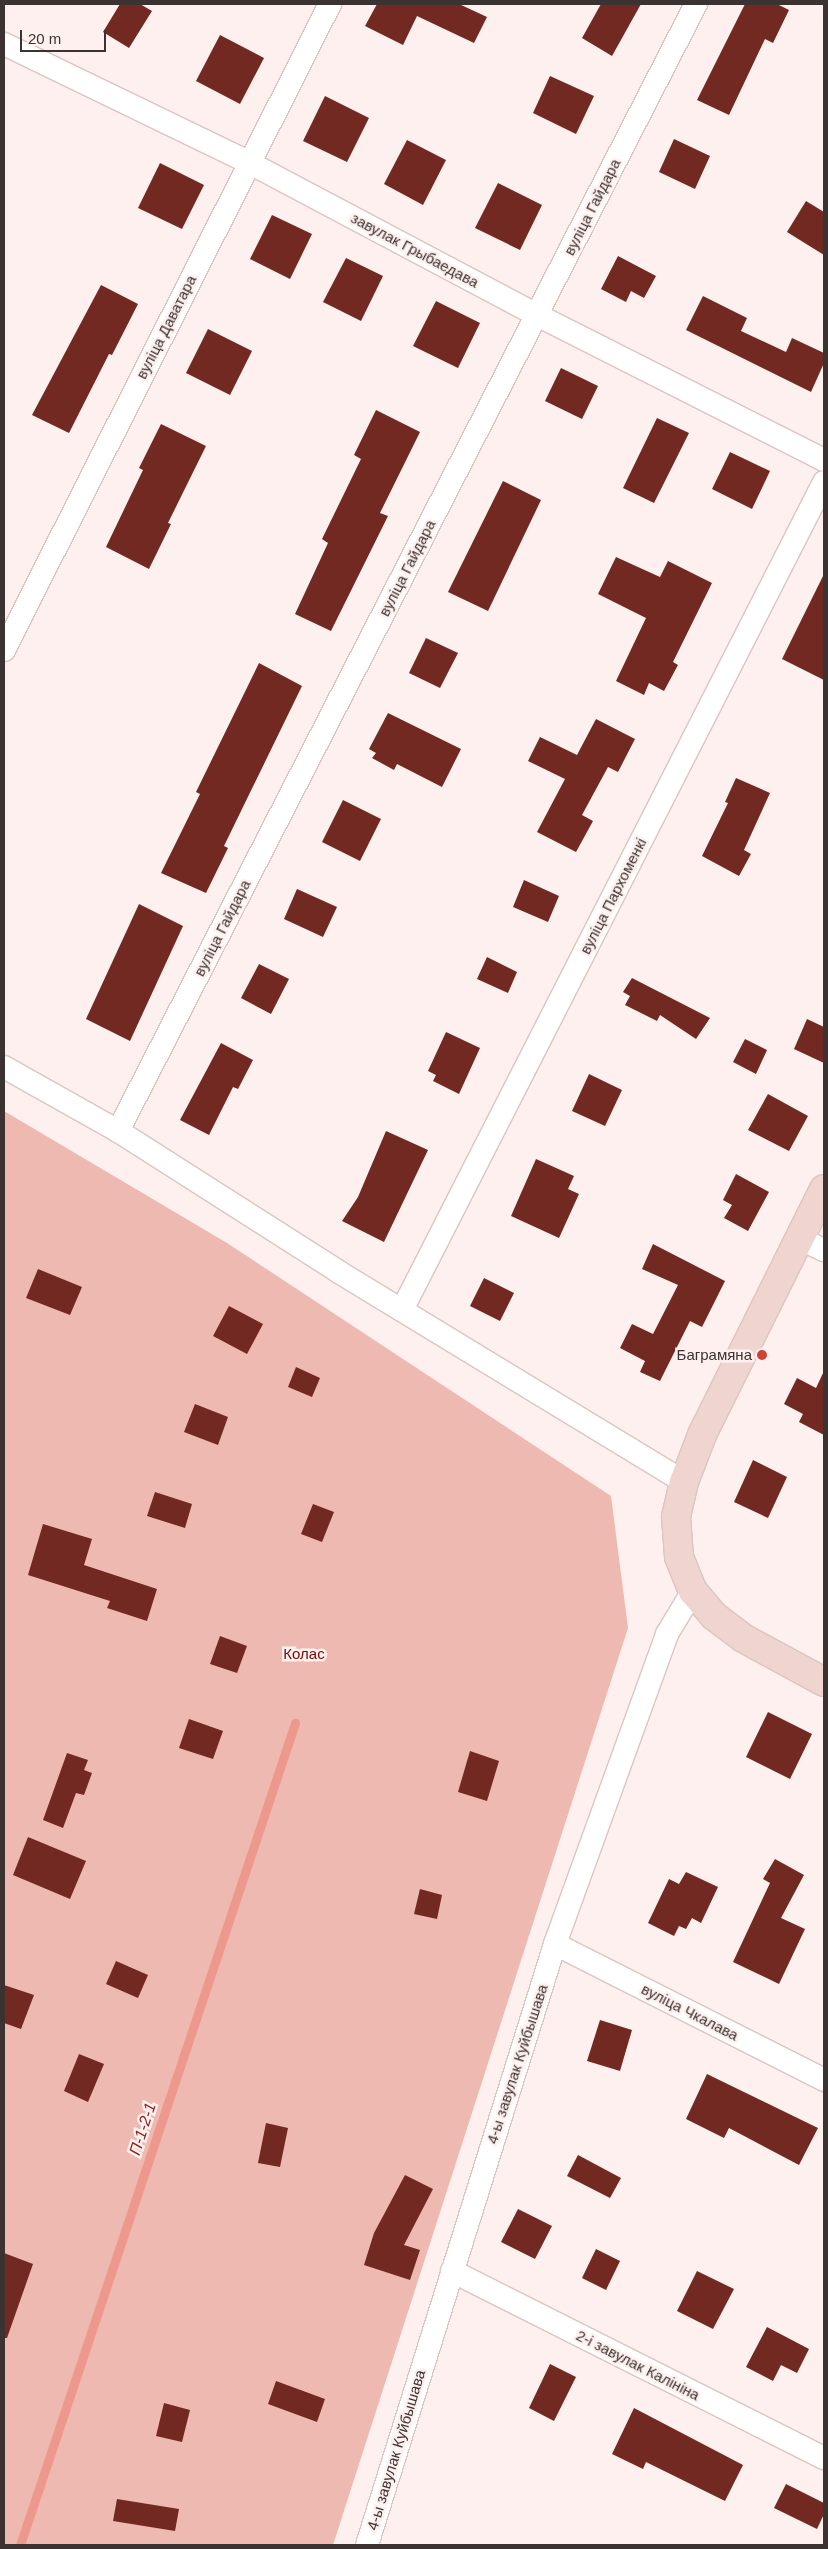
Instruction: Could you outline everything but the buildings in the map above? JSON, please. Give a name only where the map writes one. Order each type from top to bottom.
[{"type":"street","name":"вуліца Даватара","points":[[4,650],[248,162],[330,4]]},
{"type":"street","name":"вуліца Гайдара","points":[[118,1131],[696,4]]},
{"type":"street","name":"завулак Грыбаедава","points":[[4,44],[248,162],[537,315],[824,460]]},
{"type":"street","name":"вуліца Пархоменкі","points":[[402,1310],[824,482]]},
{"type":"street","points":[[4,1068],[118,1131],[402,1310],[684,1482]]},
{"type":"street","points":[[824,1189],[702,1435],[684,1482],[676,1517],[679,1557],[693,1592],[714,1616],[743,1638],[824,1682]]},
{"type":"street","points":[[799,1238],[824,1250]]},
{"type":"street","name":"4-ы завулак Куйбышава","points":[[366,2545],[555,1944],[667,1634],[693,1592]]},
{"type":"street","name":"вуліца Чкалава","points":[[555,1944],[824,2080]]},
{"type":"street","name":"2-і завулак Калініна","points":[[452,2271],[824,2458]]},
{"type":"green space","name":"Колас","points":[[4,1111],[227,1243],[611,1496],[628,1628],[333,2545],[4,2545]]},
{"type":"waterway","name":"П-1-2-1","points":[[20,2545],[295,1723]]},
{"type":"place","name":"Баграмяна","points":[[762,1355]]}]
